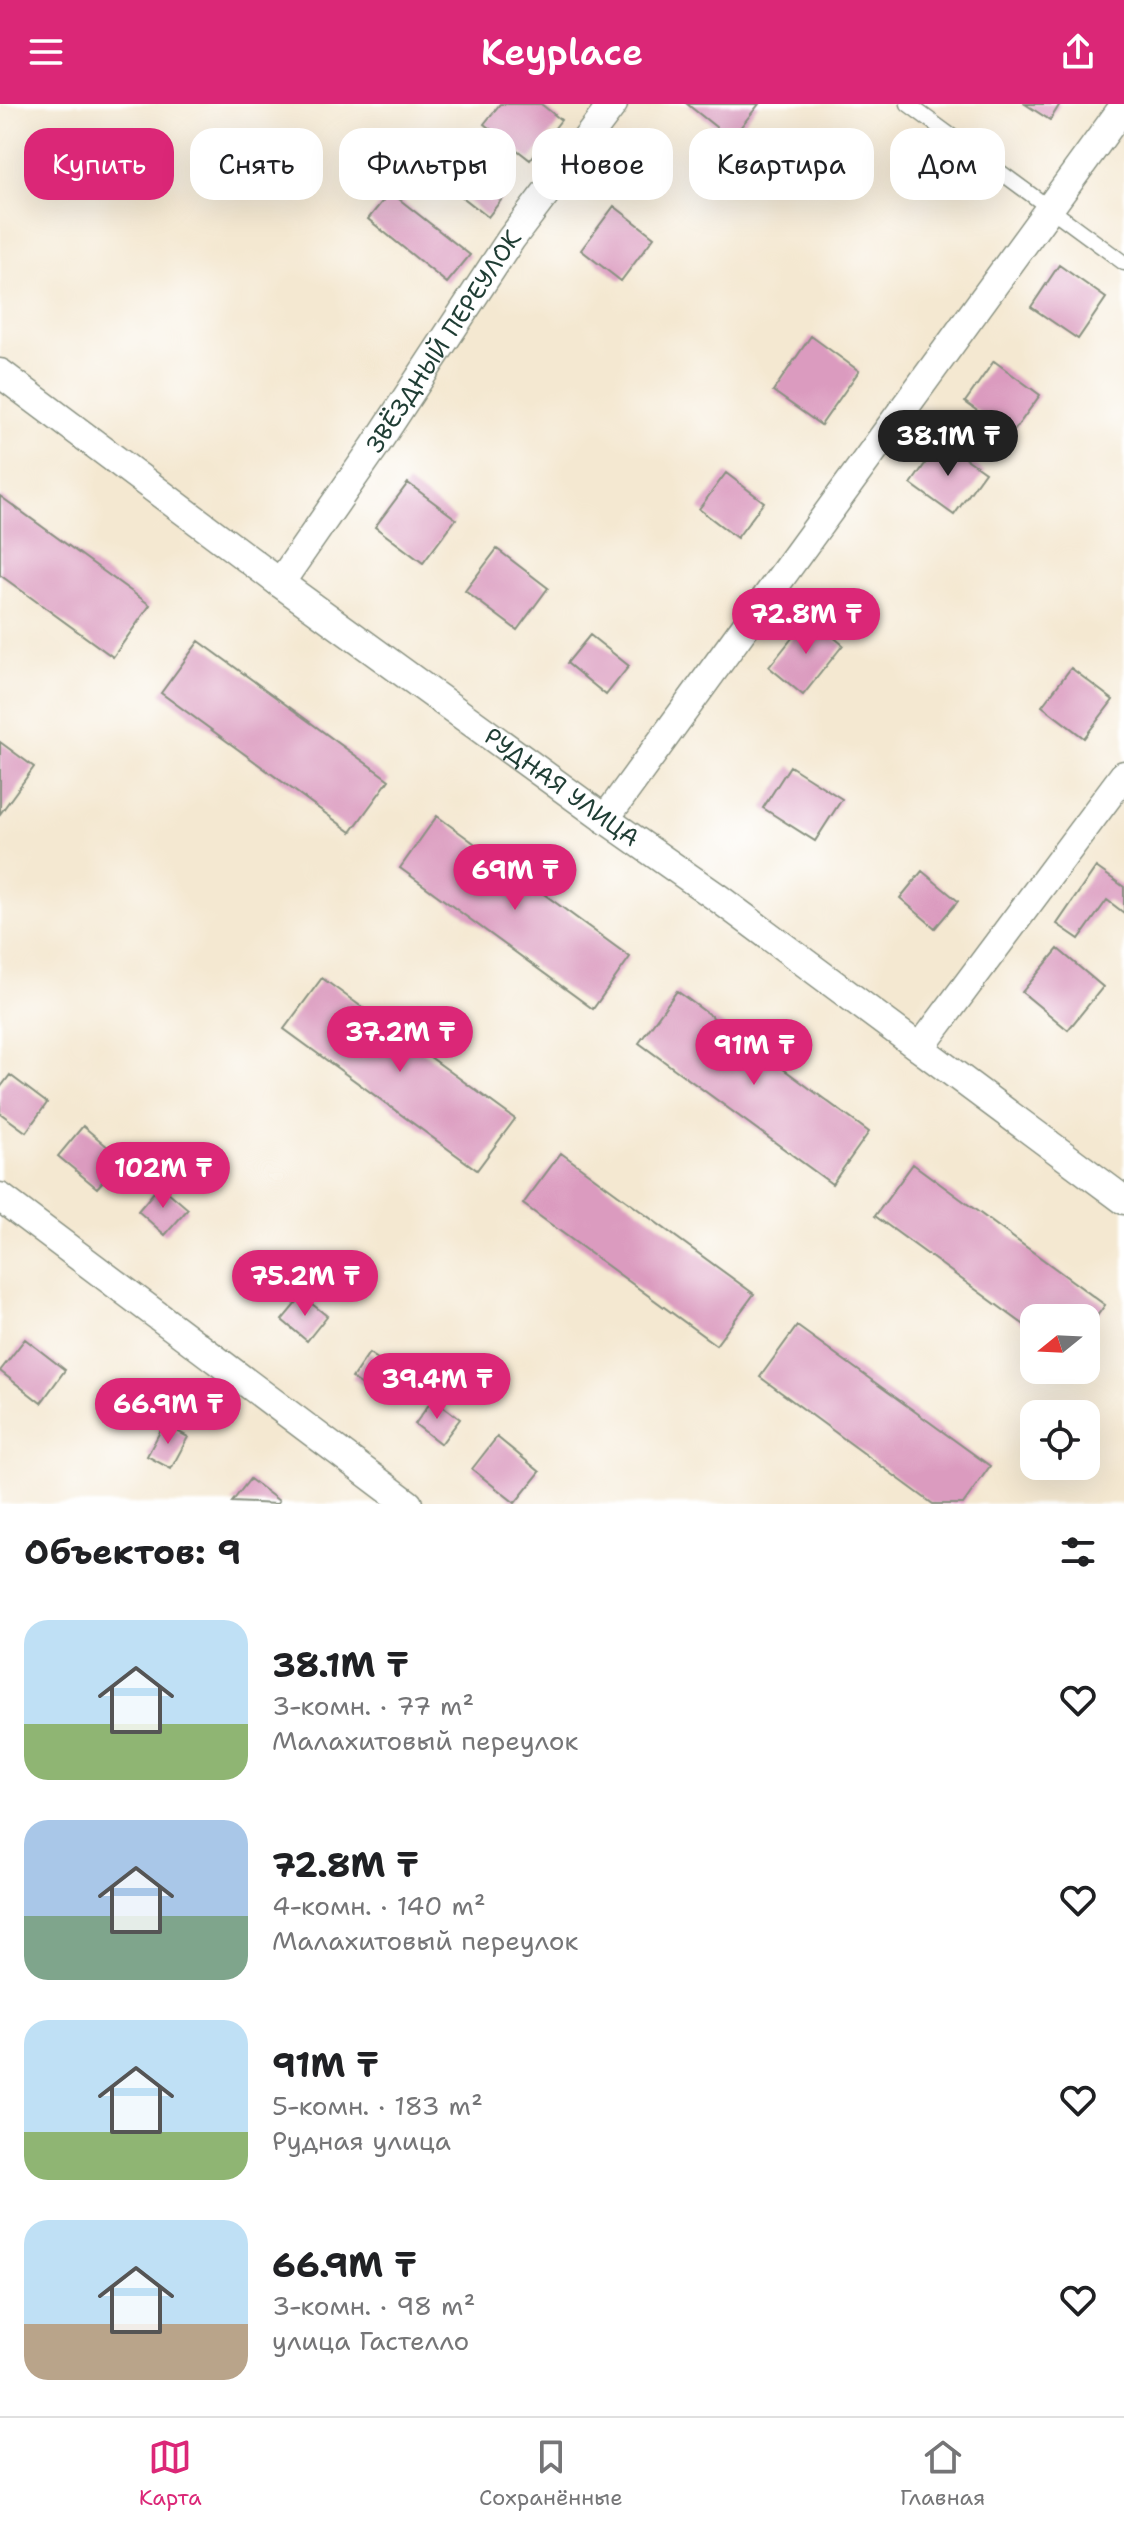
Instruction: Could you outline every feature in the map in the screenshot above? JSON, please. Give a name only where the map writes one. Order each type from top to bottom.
[{"type":"street","name":"ЗВЁЗДНЫЙ ПЕРЕУЛОК","points":[[280,583],[375,446],[511,239],[613,104]]},
{"type":"street","points":[[605,819],[1124,106]]},
{"type":"street","name":"РУДНАЯ УЛИЦА","points":[[0,373],[280,583],[718,898],[1124,1200]]},
{"type":"street","points":[[920,1048],[1124,775]]},
{"type":"street","points":[[0,1197],[408,1504]]},
{"type":"lane","points":[[908,104],[1124,263]]},
{"type":"building","points":[[500,104],[541,104],[561,120],[555,128],[532,128],[530,160],[516,149],[516,128],[489,128],[484,124]]},
{"type":"building","points":[[687,104],[759,104],[740,128],[717,128]]},
{"type":"building","points":[[1025,104],[1060,104],[1050,120]]},
{"type":"building","points":[[383,200],[400,200],[470,255],[447,283],[368,219]]},
{"type":"building","points":[[466,200],[501,200],[488,217]]},
{"type":"building","points":[[614,206],[654,237],[621,281],[581,250]]},
{"type":"building","points":[[1059,265],[1106,298],[1078,339],[1031,307]]},
{"type":"building","points":[[811,336],[859,371],[821,425],[773,391]]},
{"type":"building","points":[[994,361],[1040,395],[1011,435],[965,402]]},
{"type":"building","points":[[941,441],[985,472],[954,515],[911,484]]},
{"type":"building","points":[[726,473],[764,502],[737,538],[699,509]]},
{"type":"building","points":[[408,483],[456,519],[423,563],[375,527]]},
{"type":"building","points":[[0,496],[150,605],[113,657],[0,575]]},
{"type":"building","points":[[497,549],[548,588],[517,630],[465,591]]},
{"type":"building","points":[[809,617],[843,645],[803,695],[769,667]]},
{"type":"building","points":[[590,635],[629,666],[606,695],[567,663]]},
{"type":"building","points":[[199,641],[389,780],[351,832],[161,693]]},
{"type":"building","points":[[1071,668],[1113,700],[1084,738],[1042,706]]},
{"type":"building","points":[[0,742],[34,767],[0,814]]},
{"type":"building","points":[[790,766],[842,799],[815,841],[763,808]]},
{"type":"building","points":[[437,816],[630,957],[593,1009],[400,868]]},
{"type":"building","points":[[1096,867],[1124,887],[1124,913],[1107,900],[1079,939],[1057,924]]},
{"type":"building","points":[[922,871],[958,901],[935,928],[900,898]]},
{"type":"building","points":[[1058,949],[1103,987],[1068,1030],[1022,992]]},
{"type":"building","points":[[322,978],[515,1119],[477,1170],[284,1029]]},
{"type":"building","points":[[677,991],[869,1132],[832,1184],[639,1043]]},
{"type":"building","points":[[10,1075],[47,1103],[26,1132],[0,1113],[0,1088]]},
{"type":"building","points":[[83,1126],[122,1159],[97,1188],[58,1156]]},
{"type":"building","points":[[561,1153],[754,1294],[716,1345],[523,1204]]},
{"type":"building","points":[[913,1164],[1105,1305],[1100,1312],[1100,1304],[1020,1304],[1020,1322],[875,1216]]},
{"type":"building","points":[[160,1185],[188,1209],[165,1235],[138,1211]]},
{"type":"building","points":[[302,1296],[327,1316],[307,1341],[282,1320]]},
{"type":"building","points":[[797,1326],[990,1466],[963,1504],[933,1504],[760,1377]]},
{"type":"building","points":[[25,1339],[65,1370],[41,1403],[0,1371]]},
{"type":"building","points":[[369,1353],[394,1370],[377,1395],[352,1378]]},
{"type":"building","points":[[433,1399],[460,1419],[441,1444],[415,1424]]},
{"type":"building","points":[[164,1424],[188,1437],[171,1469],[147,1456]]},
{"type":"building","points":[[497,1437],[540,1472],[515,1503],[472,1469]]},
{"type":"building","points":[[250,1479],[279,1501],[277,1504],[232,1502]]}]
